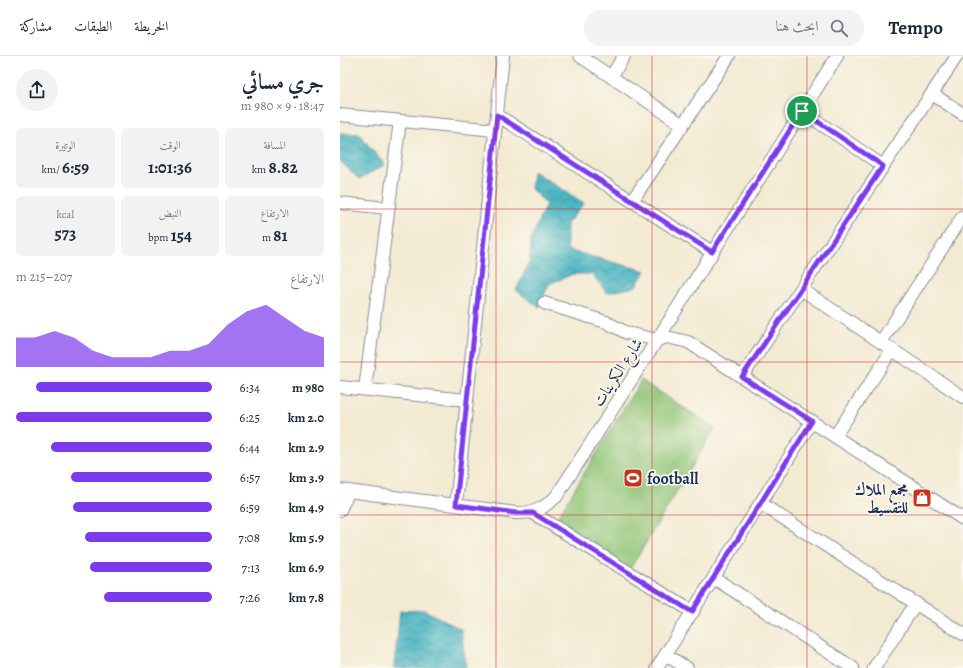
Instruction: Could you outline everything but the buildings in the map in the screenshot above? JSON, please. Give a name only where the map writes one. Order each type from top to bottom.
[{"type":"street","points":[[456,505],[503,56]]},
{"type":"street","points":[[580,56],[683,125]]},
{"type":"street","points":[[611,77],[624,56]]},
{"type":"street","points":[[632,201],[729,56]]},
{"type":"street","points":[[544,303],[606,322],[627,333],[657,340],[837,56]]},
{"type":"street","points":[[742,377],[957,56]]},
{"type":"street","points":[[932,94],[963,114]]},
{"type":"street","points":[[802,111],[883,166]]},
{"type":"street","points":[[340,115],[495,130]]},
{"type":"street","points":[[497,115],[712,252]]},
{"type":"street","points":[[365,389],[387,208],[400,121]]},
{"type":"street","points":[[340,203],[387,208]]},
{"type":"street","points":[[881,342],[963,216]]},
{"type":"street","points":[[801,289],[892,350],[962,393]]},
{"type":"street","name":"شارع الکرينات","points":[[533,513],[546,506],[556,497],[657,340],[667,337],[688,342],[963,518]]},
{"type":"street","points":[[835,436],[892,350]]},
{"type":"street","points":[[340,387],[466,400]]},
{"type":"street","points":[[657,668],[812,421]]},
{"type":"street","points":[[340,510],[345,490],[516,513],[533,513],[692,612]]},
{"type":"street","points":[[760,503],[963,634]]},
{"type":"street","points":[[714,578],[853,668]]},
{"type":"street","points":[[874,668],[916,603]]},
{"type":"street","points":[[666,654],[687,668]]},
{"type":"green space","name":"football","points":[[641,380],[715,428],[626,576],[551,528]]},
{"type":"water","points":[[340,133],[359,134],[385,165],[359,179],[340,161]]},
{"type":"water","points":[[533,171],[584,203],[567,224],[567,250],[646,271],[635,287],[607,293],[592,274],[573,274],[549,284],[539,308],[516,290],[530,261],[531,239],[546,204],[531,189]]},
{"type":"water","points":[[424,610],[461,629],[466,668],[394,668],[400,611]]},
{"type":"place","name":"football","points":[[633,478]]},
{"type":"place","name":"مجمع الملاك للتقسيط","points":[[922,498]]},
{"type":"route","points":[[802,111],[883,166],[742,377],[812,421],[692,612],[533,513],[516,513],[456,505],[497,115],[712,252],[802,111]]}]
